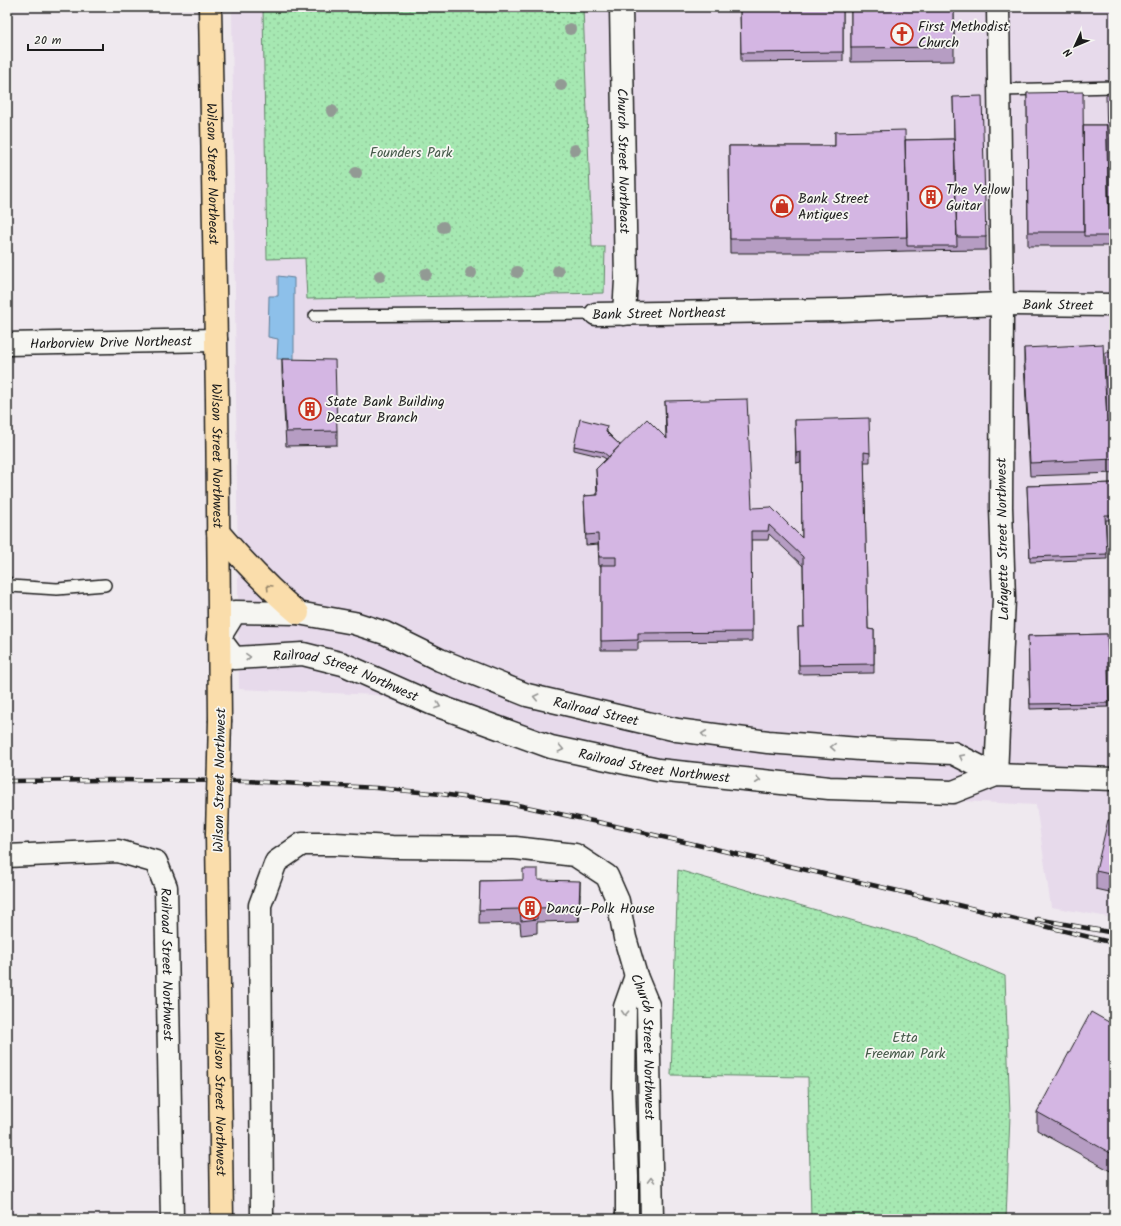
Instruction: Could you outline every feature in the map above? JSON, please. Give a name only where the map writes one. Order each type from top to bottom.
[{"type":"highway","name":"Wilson Street Northeast","points":[[210,7],[216,340]]},
{"type":"highway","name":"Wilson Street Northwest","points":[[216,340],[220,720],[217,834],[222,1219]]},
{"type":"highway","points":[[218,532],[244,562],[276,594],[298,613]]},
{"type":"street","name":"Church Street Northeast","points":[[621,7],[626,280],[624,314]]},
{"type":"street","name":"Lafayette Street Northwest","points":[[996,775],[1004,599],[1001,507],[1002,304],[998,7]]},
{"type":"street","name":"Bank Street Northeast","points":[[596,314],[839,310],[1002,304]]},
{"type":"street","name":"Bank Street","points":[[1002,304],[1114,305]]},
{"type":"street","name":"Harborview Drive Northeast","points":[[7,344],[216,340]]},
{"type":"street","name":"Railroad Street","points":[[219,638],[235,612],[298,613],[354,623],[385,633],[440,660],[527,695],[677,730],[768,742],[860,749],[953,753],[996,775]]},
{"type":"street","name":"Railroad Street Northwest","points":[[219,638],[234,658],[303,654],[343,664],[433,704],[550,746],[658,770],[829,788],[953,792],[996,775],[1114,779]]},
{"type":"street","points":[[262,1219],[260,905],[276,862],[302,844],[392,847],[515,848],[575,856],[607,876],[618,901],[625,938],[636,976]]},
{"type":"street","name":"Railroad Street Northwest","points":[[7,856],[118,851],[156,862],[166,887],[172,1219]]},
{"type":"street","name":"Church Street Northwest","points":[[627,1219],[624,1088],[625,1007],[636,976]]},
{"type":"street","name":"Church Street Northwest","points":[[636,976],[648,1005],[652,1219]]},
{"type":"lane","points":[[999,90],[1114,87]]},
{"type":"lane","name":"Bank Street Northeast","points":[[315,316],[596,314]]},
{"type":"lane","points":[[7,582],[10,586],[57,589],[105,585]]},
{"type":"shaded area","points":[[232,7],[1114,7],[1114,918],[1051,907],[1036,805],[698,787],[548,755],[470,731],[378,695],[239,689]]},
{"type":"shaded area","points":[[8,1101],[14,1219],[7,1219]]},
{"type":"green space","name":"Founders Park","points":[[263,7],[583,7],[592,247],[605,247],[604,293],[307,299],[305,258],[267,259]]},
{"type":"green space","name":"Etta Freeman Park","points":[[678,870],[920,940],[1005,976],[1010,1115],[1006,1219],[811,1219],[808,1077],[671,1075]]},
{"type":"water","points":[[278,276],[294,278],[294,359],[277,359],[278,339],[268,337],[269,296],[278,296]]},
{"type":"building","points":[[740,7],[843,7],[843,52],[741,53]]},
{"type":"building","name":"First Methodist Church","points":[[851,7],[954,7],[954,47],[851,48]]},
{"type":"building","points":[[1083,92],[1084,232],[1028,232],[1027,93]]},
{"type":"building","points":[[1106,95],[1114,95],[1114,235],[1109,235]]},
{"type":"building","points":[[982,96],[986,237],[957,237],[953,97]]},
{"type":"building","points":[[1083,125],[1107,125],[1109,236],[1084,236]]},
{"type":"building","points":[[905,130],[907,237],[838,239],[730,239],[729,146],[835,146],[835,132]]},
{"type":"building","name":"The Yellow Guitar","points":[[954,139],[957,246],[907,246],[905,140]]},
{"type":"building","points":[[1103,344],[1107,422],[1105,352],[1114,352],[1114,459],[1030,463],[1024,348]]},
{"type":"building","name":"State Bank Building Decatur Branch","points":[[282,359],[335,360],[337,431],[286,432]]},
{"type":"building","points":[[747,399],[752,508],[771,507],[802,538],[801,452],[796,453],[795,420],[869,418],[870,453],[864,452],[868,629],[874,630],[874,664],[799,665],[798,627],[804,627],[803,557],[769,525],[768,531],[751,531],[752,632],[638,633],[638,640],[601,641],[601,565],[616,565],[616,557],[599,557],[598,534],[586,535],[584,496],[598,495],[596,469],[647,419],[667,439],[665,401]]},
{"type":"building","points":[[580,419],[607,426],[606,432],[620,445],[609,457],[603,452],[574,446]]},
{"type":"building","points":[[1114,483],[1114,515],[1105,515],[1107,554],[1030,557],[1027,486]]},
{"type":"building","points":[[1107,634],[1109,703],[1030,704],[1028,636]]},
{"type":"building","points":[[1108,820],[1114,821],[1114,875],[1096,871]]},
{"type":"building","points":[[523,869],[538,869],[538,880],[580,881],[579,907],[537,908],[537,919],[521,921],[520,909],[479,910],[480,881],[523,880]]},
{"type":"building","points":[[1091,1012],[1114,1025],[1114,1155],[1037,1112]]},
{"type":"railway","points":[[7,781],[246,781],[377,788],[441,794],[508,803],[602,823],[933,899],[1114,943]]},
{"type":"railway","points":[[1037,919],[1114,933]]},
{"type":"place","name":"First Methodist Church","points":[[902,34]]},
{"type":"place","name":"The Yellow Guitar","points":[[931,197]]},
{"type":"place","name":"Bank Street Antiques","points":[[782,206]]},
{"type":"place","name":"State Bank Building Decatur Branch","points":[[310,409]]},
{"type":"place","name":"Dancy–Polk House","points":[[530,908]]}]
